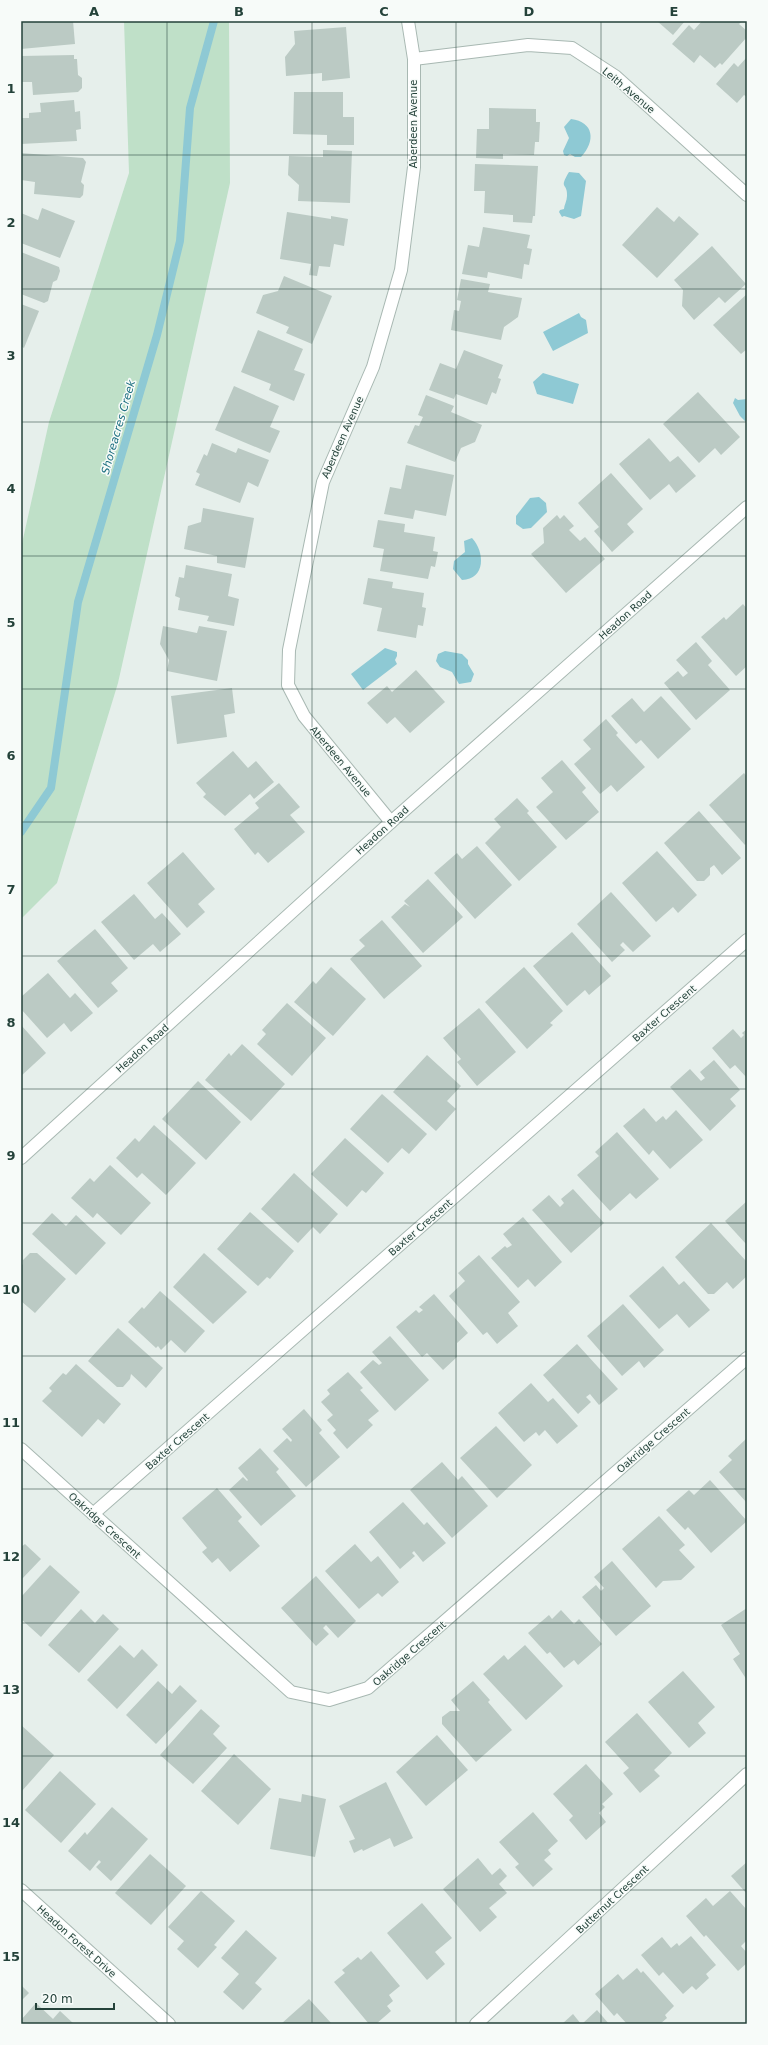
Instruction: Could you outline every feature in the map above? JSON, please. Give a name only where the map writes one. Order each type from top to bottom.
[{"type":"street","name":"Aberdeen Avenue","points":[[391,822],[304,716],[288,685],[289,650],[323,482],[373,367],[400,270],[414,167],[414,59],[408,21]]},
{"type":"street","name":"Leith Avenue","points":[[414,59],[528,44],[572,48],[615,76],[747,194]]},
{"type":"street","name":"Headon Road","points":[[21,1158],[391,822],[747,507]]},
{"type":"street","name":"Baxter Crescent","points":[[93,1514],[747,940]]},
{"type":"street","name":"Oakridge Crescent","points":[[21,1449],[291,1692],[330,1700],[368,1688],[747,1358]]},
{"type":"street","name":"Butternut Crescent","points":[[476,2024],[747,1774]]},
{"type":"street","name":"Headon Forest Drive","points":[[21,1890],[169,2024]]},
{"type":"green space","points":[[124,21],[229,21],[230,183],[118,683],[57,883],[21,919],[21,548],[49,422],[129,173]]},
{"type":"water","points":[[571,119],[584,124],[590,133],[589,145],[581,157],[575,157],[570,154],[567,156],[564,155],[563,151],[569,138],[564,127]]},
{"type":"water","points":[[569,172],[579,173],[586,181],[581,216],[574,219],[564,216],[562,217],[559,212],[560,210],[564,209],[567,200],[567,192],[564,186],[564,181]]},
{"type":"water","points":[[579,313],[581,317],[586,320],[588,333],[553,351],[543,332]]},
{"type":"water","points":[[543,373],[579,384],[573,404],[537,394],[533,382]]},
{"type":"water","points":[[735,398],[738,400],[747,399],[747,423],[740,416],[733,403]]},
{"type":"water","points":[[539,497],[546,503],[547,512],[531,528],[523,529],[516,524],[516,516],[530,498]]},
{"type":"water","points":[[472,538],[479,550],[481,564],[476,575],[462,580],[453,569],[454,561],[465,552],[464,541]]},
{"type":"water","points":[[385,648],[397,652],[395,660],[397,664],[363,690],[351,674]]},
{"type":"water","points":[[445,651],[462,654],[468,660],[468,664],[474,674],[471,682],[459,684],[452,672],[440,667],[436,661],[438,654]]},
{"type":"building","points":[[21,21],[73,21],[75,44],[21,49]]},
{"type":"building","points":[[657,21],[685,21],[673,35]]},
{"type":"building","points":[[702,21],[742,21],[739,24],[747,31],[747,37],[722,65],[720,63],[715,68],[700,55],[694,63],[672,44],[689,25],[694,30]]},
{"type":"building","points":[[346,27],[350,78],[322,81],[322,73],[286,76],[285,57],[295,44],[294,31]]},
{"type":"building","points":[[74,55],[74,59],[77,59],[78,75],[82,78],[82,88],[78,92],[33,95],[32,82],[21,82],[21,56]]},
{"type":"building","points":[[747,57],[747,97],[744,95],[737,103],[716,84],[734,63],[738,67]]},
{"type":"building","points":[[294,92],[343,92],[343,117],[354,117],[354,145],[327,145],[327,135],[293,134]]},
{"type":"building","points":[[74,100],[75,112],[80,111],[81,129],[76,130],[77,141],[21,144],[21,118],[29,118],[29,113],[41,112],[40,103]]},
{"type":"building","points":[[489,108],[536,109],[536,122],[540,122],[539,142],[535,142],[534,155],[503,154],[503,159],[476,158],[477,129],[489,129]]},
{"type":"building","points":[[323,150],[352,151],[350,203],[298,201],[299,185],[288,175],[289,156],[323,157]]},
{"type":"building","points":[[21,153],[83,158],[86,162],[81,182],[84,185],[83,195],[80,198],[34,194],[35,182],[21,180]]},
{"type":"building","points":[[475,164],[538,166],[535,216],[533,216],[532,223],[513,222],[513,215],[484,213],[485,191],[474,191]]},
{"type":"building","points":[[657,207],[674,222],[679,216],[699,234],[657,278],[622,245]]},
{"type":"building","points":[[42,208],[75,221],[60,258],[21,243],[21,213],[38,220]]},
{"type":"building","points":[[287,212],[331,219],[331,216],[348,219],[344,246],[334,244],[330,267],[319,266],[317,276],[309,275],[311,264],[280,259]]},
{"type":"building","points":[[483,227],[530,235],[527,248],[532,249],[529,265],[524,264],[522,279],[488,272],[487,278],[462,274],[468,245],[479,247]]},
{"type":"building","points":[[712,246],[746,284],[725,303],[719,297],[694,320],[682,306],[683,290],[674,280]]},
{"type":"building","points":[[21,252],[59,267],[60,271],[57,280],[53,282],[48,301],[44,303],[21,294]]},
{"type":"building","points":[[284,276],[332,296],[312,344],[286,333],[289,327],[256,313],[263,295],[278,291]]},
{"type":"building","points":[[461,279],[490,284],[488,292],[522,298],[518,317],[504,327],[501,340],[451,330],[454,310],[459,311],[461,301],[457,300]]},
{"type":"building","points":[[747,294],[747,349],[741,354],[713,325]]},
{"type":"building","points":[[21,304],[39,311],[24,348],[21,346]]},
{"type":"building","points":[[258,330],[303,349],[294,370],[305,374],[294,401],[269,390],[271,384],[241,372]]},
{"type":"building","points":[[464,350],[503,365],[498,378],[501,379],[496,394],[492,392],[487,405],[456,394],[454,399],[429,390],[440,363],[456,369]]},
{"type":"building","points":[[234,386],[279,406],[270,427],[280,431],[270,453],[215,430]]},
{"type":"building","points":[[698,392],[740,437],[721,455],[715,448],[699,463],[663,424]]},
{"type":"building","points":[[426,395],[454,406],[451,412],[482,425],[475,442],[461,448],[455,462],[407,443],[415,425],[419,426],[423,417],[418,415]]},
{"type":"building","points":[[649,438],[670,462],[678,456],[696,476],[676,493],[669,484],[650,500],[619,464]]},
{"type":"building","points":[[212,443],[236,453],[238,448],[269,460],[258,487],[248,482],[240,503],[195,485],[200,474],[196,472],[204,454],[207,456]]},
{"type":"building","points":[[406,465],[454,475],[446,516],[415,510],[413,519],[384,514],[390,487],[401,489]]},
{"type":"building","points":[[611,473],[643,509],[627,524],[634,532],[612,552],[594,531],[599,527],[578,503]]},
{"type":"building","points":[[203,508],[254,518],[245,568],[217,563],[217,556],[184,549],[188,526],[201,522]]},
{"type":"building","points":[[557,515],[560,519],[564,515],[574,526],[569,530],[580,541],[585,537],[605,559],[566,593],[531,554],[544,543],[543,528]]},
{"type":"building","points":[[378,520],[405,524],[404,532],[435,537],[433,551],[438,552],[435,567],[431,566],[428,579],[380,571],[384,549],[373,547]]},
{"type":"building","points":[[186,565],[232,574],[228,596],[239,599],[234,626],[207,621],[209,616],[178,610],[180,598],[175,596],[179,577],[184,578]]},
{"type":"building","points":[[368,578],[393,582],[392,588],[424,593],[422,607],[426,608],[423,626],[418,625],[416,638],[377,631],[382,608],[363,604]]},
{"type":"building","points":[[743,604],[747,609],[747,666],[736,676],[701,637],[724,617],[726,620]]},
{"type":"building","points":[[163,626],[197,633],[199,626],[227,631],[217,681],[167,671],[169,660],[160,644]]},
{"type":"building","points":[[696,642],[712,661],[708,665],[730,690],[696,720],[664,683],[678,671],[683,677],[688,673],[676,660]]},
{"type":"building","points":[[416,670],[445,702],[410,733],[395,717],[387,724],[367,703],[387,686],[392,692]]},
{"type":"building","points":[[232,688],[235,713],[224,715],[227,737],[177,744],[171,696]]},
{"type":"building","points":[[661,696],[691,729],[658,759],[641,740],[636,744],[611,716],[632,698],[644,712]]},
{"type":"building","points":[[606,719],[618,733],[616,735],[645,767],[617,792],[611,785],[600,794],[574,764],[591,749],[583,740]]},
{"type":"building","points":[[233,751],[248,768],[256,761],[274,782],[254,799],[250,794],[225,816],[203,797],[206,794],[196,783]]},
{"type":"building","points":[[562,760],[586,788],[582,792],[599,812],[566,840],[536,807],[553,792],[541,778]]},
{"type":"building","points":[[744,773],[747,777],[747,843],[745,845],[709,805]]},
{"type":"building","points":[[279,783],[300,807],[290,815],[305,832],[268,863],[258,852],[255,855],[234,829],[259,808],[255,803]]},
{"type":"building","points":[[517,798],[529,811],[527,813],[557,847],[519,881],[485,843],[501,827],[494,819]]},
{"type":"building","points":[[699,811],[741,858],[722,875],[714,865],[710,868],[710,875],[704,881],[697,881],[664,843]]},
{"type":"building","points":[[477,846],[512,885],[475,919],[434,873],[457,853],[462,859]]},
{"type":"building","points":[[657,851],[697,895],[678,913],[673,907],[656,922],[622,883]]},
{"type":"building","points":[[183,852],[215,889],[198,904],[205,912],[187,928],[147,883]]},
{"type":"building","points":[[428,879],[463,917],[423,953],[391,917],[405,904],[410,907],[404,901]]},
{"type":"building","points":[[611,892],[651,936],[633,952],[623,942],[620,945],[625,950],[612,962],[577,924]]},
{"type":"building","points":[[134,894],[155,919],[162,913],[181,934],[160,952],[153,944],[134,960],[101,922]]},
{"type":"building","points":[[382,920],[422,966],[384,999],[350,959],[365,946],[359,940]]},
{"type":"building","points":[[95,929],[128,968],[111,983],[118,991],[98,1008],[57,961]]},
{"type":"building","points":[[572,932],[611,976],[589,995],[585,990],[567,1006],[533,966]]},
{"type":"building","points":[[331,967],[366,999],[333,1036],[294,1002],[313,981],[316,984]]},
{"type":"building","points":[[524,967],[563,1011],[550,1023],[553,1025],[527,1049],[485,1002]]},
{"type":"building","points":[[48,973],[70,998],[75,993],[93,1013],[71,1032],[64,1023],[47,1038],[21,1009],[21,997]]},
{"type":"building","points":[[287,1003],[326,1038],[292,1076],[257,1044],[266,1034],[262,1030]]},
{"type":"building","points":[[479,1008],[516,1052],[477,1086],[457,1062],[461,1059],[443,1038]]},
{"type":"building","points":[[21,1025],[46,1053],[21,1076]]},
{"type":"building","points":[[733,1029],[741,1038],[744,1035],[742,1033],[747,1029],[747,1078],[735,1065],[730,1069],[712,1048]]},
{"type":"building","points":[[242,1044],[285,1084],[251,1121],[205,1080],[229,1053],[231,1056]]},
{"type":"building","points":[[427,1055],[461,1086],[447,1101],[456,1109],[436,1131],[393,1092]]},
{"type":"building","points":[[714,1060],[740,1090],[730,1099],[736,1106],[710,1131],[670,1087],[690,1069],[701,1081],[705,1078],[700,1072]]},
{"type":"building","points":[[198,1081],[241,1122],[206,1160],[162,1119]]},
{"type":"building","points":[[382,1094],[427,1134],[409,1154],[402,1148],[388,1163],[350,1129]]},
{"type":"building","points":[[644,1108],[656,1122],[663,1116],[666,1120],[676,1110],[703,1140],[670,1169],[653,1150],[649,1155],[623,1126]]},
{"type":"building","points":[[154,1125],[196,1163],[166,1195],[142,1173],[137,1178],[116,1158],[135,1138],[139,1142]]},
{"type":"building","points":[[617,1132],[659,1179],[636,1199],[630,1193],[610,1211],[577,1175],[599,1156],[595,1152]]},
{"type":"building","points":[[345,1138],[384,1173],[366,1193],[362,1190],[347,1207],[311,1174]]},
{"type":"building","points":[[110,1165],[151,1203],[121,1235],[97,1213],[93,1218],[71,1198],[90,1178],[94,1182]]},
{"type":"building","points":[[294,1173],[338,1214],[320,1234],[313,1227],[298,1243],[261,1209]]},
{"type":"building","points":[[573,1189],[604,1223],[571,1253],[532,1210],[549,1195],[560,1207],[564,1203],[561,1199]]},
{"type":"building","points":[[747,1201],[747,1245],[725,1221]]},
{"type":"building","points":[[250,1212],[294,1251],[270,1279],[267,1277],[258,1286],[217,1249]]},
{"type":"building","points":[[52,1213],[66,1226],[76,1215],[106,1243],[76,1275],[32,1234]]},
{"type":"building","points":[[523,1217],[562,1262],[535,1287],[528,1279],[518,1288],[491,1258],[505,1246],[507,1248],[512,1245],[503,1234]]},
{"type":"building","points":[[711,1223],[747,1262],[747,1276],[733,1289],[727,1282],[714,1294],[708,1294],[675,1257]]},
{"type":"building","points":[[30,1253],[37,1253],[66,1279],[35,1313],[21,1301],[21,1263],[23,1265],[23,1260]]},
{"type":"building","points":[[204,1253],[247,1292],[213,1324],[173,1287]]},
{"type":"building","points":[[479,1255],[520,1302],[508,1313],[518,1326],[497,1344],[487,1332],[483,1335],[449,1296],[465,1281],[458,1273]]},
{"type":"building","points":[[663,1266],[679,1285],[684,1281],[710,1310],[689,1328],[677,1314],[659,1329],[629,1296]]},
{"type":"building","points":[[160,1291],[205,1331],[185,1353],[171,1340],[161,1350],[158,1346],[156,1348],[128,1322],[142,1307],[144,1309]]},
{"type":"building","points":[[434,1294],[468,1333],[457,1343],[457,1357],[443,1370],[427,1353],[422,1357],[396,1327],[416,1310],[419,1313],[423,1310],[419,1307]]},
{"type":"building","points":[[623,1304],[664,1350],[644,1368],[639,1361],[622,1376],[587,1336]]},
{"type":"building","points":[[118,1328],[163,1368],[146,1388],[131,1374],[130,1379],[123,1387],[117,1387],[88,1361]]},
{"type":"building","points":[[390,1336],[429,1380],[395,1411],[360,1372],[373,1360],[379,1365],[382,1363],[372,1352]]},
{"type":"building","points":[[577,1344],[618,1389],[599,1405],[590,1394],[586,1397],[591,1402],[578,1414],[543,1375]]},
{"type":"building","points":[[76,1364],[121,1404],[104,1424],[98,1419],[82,1437],[42,1401],[52,1391],[49,1388],[63,1373],[66,1375]]},
{"type":"building","points":[[348,1372],[363,1388],[360,1390],[379,1411],[368,1420],[373,1425],[347,1449],[333,1433],[336,1430],[327,1420],[333,1415],[321,1402],[330,1394],[327,1390]]},
{"type":"building","points":[[531,1383],[548,1402],[553,1398],[578,1426],[557,1444],[545,1430],[539,1436],[536,1432],[524,1442],[498,1413]]},
{"type":"building","points":[[304,1409],[322,1430],[319,1433],[340,1457],[306,1487],[273,1451],[287,1438],[291,1442],[292,1440],[282,1429]]},
{"type":"building","points":[[496,1426],[532,1465],[497,1498],[460,1458]]},
{"type":"building","points":[[747,1438],[747,1503],[719,1472],[732,1460],[728,1456]]},
{"type":"building","points":[[260,1448],[279,1469],[276,1472],[296,1496],[261,1526],[229,1490],[243,1477],[247,1481],[248,1480],[238,1468]]},
{"type":"building","points":[[442,1462],[458,1480],[462,1476],[488,1506],[452,1538],[410,1490]]},
{"type":"building","points":[[710,1480],[747,1521],[711,1553],[688,1527],[685,1530],[666,1510],[689,1490],[694,1495]]},
{"type":"building","points":[[217,1488],[242,1517],[238,1521],[260,1546],[230,1572],[218,1558],[212,1563],[202,1552],[207,1548],[182,1518]]},
{"type":"building","points":[[403,1502],[424,1525],[427,1522],[446,1543],[423,1562],[414,1551],[412,1553],[415,1556],[400,1569],[369,1532]]},
{"type":"building","points":[[659,1516],[685,1545],[679,1550],[695,1567],[681,1580],[663,1581],[656,1588],[622,1549]]},
{"type":"building","points":[[25,1544],[41,1559],[21,1580],[21,1547]]},
{"type":"building","points":[[355,1544],[371,1562],[378,1556],[399,1582],[382,1597],[378,1593],[359,1609],[325,1571]]},
{"type":"building","points":[[612,1561],[651,1606],[616,1636],[582,1597],[596,1585],[601,1591],[604,1588],[594,1577]]},
{"type":"building","points":[[50,1565],[80,1592],[41,1637],[21,1619],[21,1597]]},
{"type":"building","points":[[316,1576],[356,1621],[338,1638],[326,1625],[323,1628],[329,1634],[316,1646],[281,1608]]},
{"type":"building","points":[[747,1608],[747,1680],[733,1659],[740,1654],[721,1625]]},
{"type":"building","points":[[81,1609],[95,1623],[103,1614],[119,1629],[79,1673],[48,1645]]},
{"type":"building","points":[[561,1610],[574,1624],[579,1619],[602,1644],[578,1665],[574,1660],[564,1668],[550,1652],[547,1654],[528,1633],[549,1615],[552,1619]]},
{"type":"building","points":[[120,1645],[134,1658],[142,1649],[158,1665],[117,1709],[87,1680]]},
{"type":"building","points":[[525,1645],[563,1686],[526,1720],[483,1674],[504,1655],[508,1660]]},
{"type":"building","points":[[683,1671],[715,1707],[698,1723],[706,1733],[689,1748],[648,1702]]},
{"type":"building","points":[[158,1681],[172,1694],[180,1685],[197,1701],[156,1744],[126,1715]]},
{"type":"building","points":[[473,1681],[490,1700],[488,1702],[512,1730],[476,1762],[442,1724],[442,1717],[450,1711],[460,1711],[451,1700]]},
{"type":"building","points":[[201,1709],[220,1726],[213,1734],[227,1748],[193,1784],[160,1755]]},
{"type":"building","points":[[637,1713],[672,1753],[654,1770],[660,1776],[640,1793],[623,1773],[629,1768],[605,1742]]},
{"type":"building","points":[[21,1725],[54,1755],[21,1792]]},
{"type":"building","points":[[437,1735],[468,1770],[426,1806],[396,1772]]},
{"type":"building","points":[[234,1754],[271,1789],[238,1825],[201,1791]]},
{"type":"building","points":[[586,1764],[613,1794],[602,1804],[605,1807],[599,1813],[606,1822],[586,1840],[569,1820],[573,1816],[553,1794]]},
{"type":"building","points":[[60,1771],[96,1804],[61,1843],[25,1810]]},
{"type":"building","points":[[386,1782],[413,1838],[394,1847],[390,1838],[363,1851],[362,1849],[354,1853],[349,1841],[355,1839],[339,1806]]},
{"type":"building","points":[[302,1794],[326,1799],[315,1857],[270,1849],[279,1798],[301,1802]]},
{"type":"building","points":[[112,1807],[148,1839],[111,1881],[96,1867],[101,1862],[99,1860],[90,1871],[68,1851],[85,1832],[87,1835]]},
{"type":"building","points":[[533,1812],[558,1841],[548,1850],[551,1854],[544,1860],[553,1869],[533,1887],[515,1867],[519,1864],[499,1842]]},
{"type":"building","points":[[150,1854],[186,1886],[151,1925],[115,1893]]},
{"type":"building","points":[[478,1858],[492,1875],[500,1868],[507,1876],[499,1884],[507,1893],[489,1908],[497,1917],[480,1932],[443,1889]]},
{"type":"building","points":[[747,1862],[747,1894],[731,1876]]},
{"type":"building","points":[[201,1891],[235,1921],[214,1945],[217,1947],[198,1968],[177,1949],[184,1941],[168,1927]]},
{"type":"building","points":[[730,1891],[747,1910],[747,1940],[741,1946],[747,1953],[747,1963],[738,1971],[706,1935],[704,1937],[686,1916],[706,1898],[713,1906]]},
{"type":"building","points":[[422,1903],[452,1938],[435,1952],[445,1964],[427,1980],[387,1933]]},
{"type":"building","points":[[246,1930],[277,1958],[255,1983],[262,1989],[243,2010],[223,1992],[239,1974],[221,1958]]},
{"type":"building","points":[[691,1936],[716,1965],[706,1974],[709,1978],[696,1990],[692,1986],[683,1994],[663,1972],[659,1976],[641,1955],[662,1937],[671,1948],[677,1943],[679,1946]]},
{"type":"building","points":[[371,1951],[400,1986],[389,1995],[393,2001],[387,2006],[391,2011],[376,2024],[369,2024],[334,1982],[345,1973],[342,1970],[358,1957],[361,1960]]},
{"type":"building","points":[[637,1968],[641,1973],[643,1971],[674,2006],[665,2015],[667,2018],[660,2024],[627,2024],[617,2013],[614,2016],[595,1994],[618,1974],[623,1980]]},
{"type":"building","points":[[21,1985],[29,1993],[21,2001]]},
{"type":"building","points":[[309,1999],[332,2024],[281,2024]]},
{"type":"building","points":[[36,2003],[53,2019],[60,2011],[74,2024],[21,2024],[21,2020]]},
{"type":"building","points":[[597,2010],[609,2024],[582,2024]]},
{"type":"building","points":[[573,2014],[581,2024],[562,2024]]},
{"type":"waterway","name":"Shoreacres Creek","points":[[21,832],[51,788],[78,602],[157,335],[180,241],[190,108],[214,21]]}]
